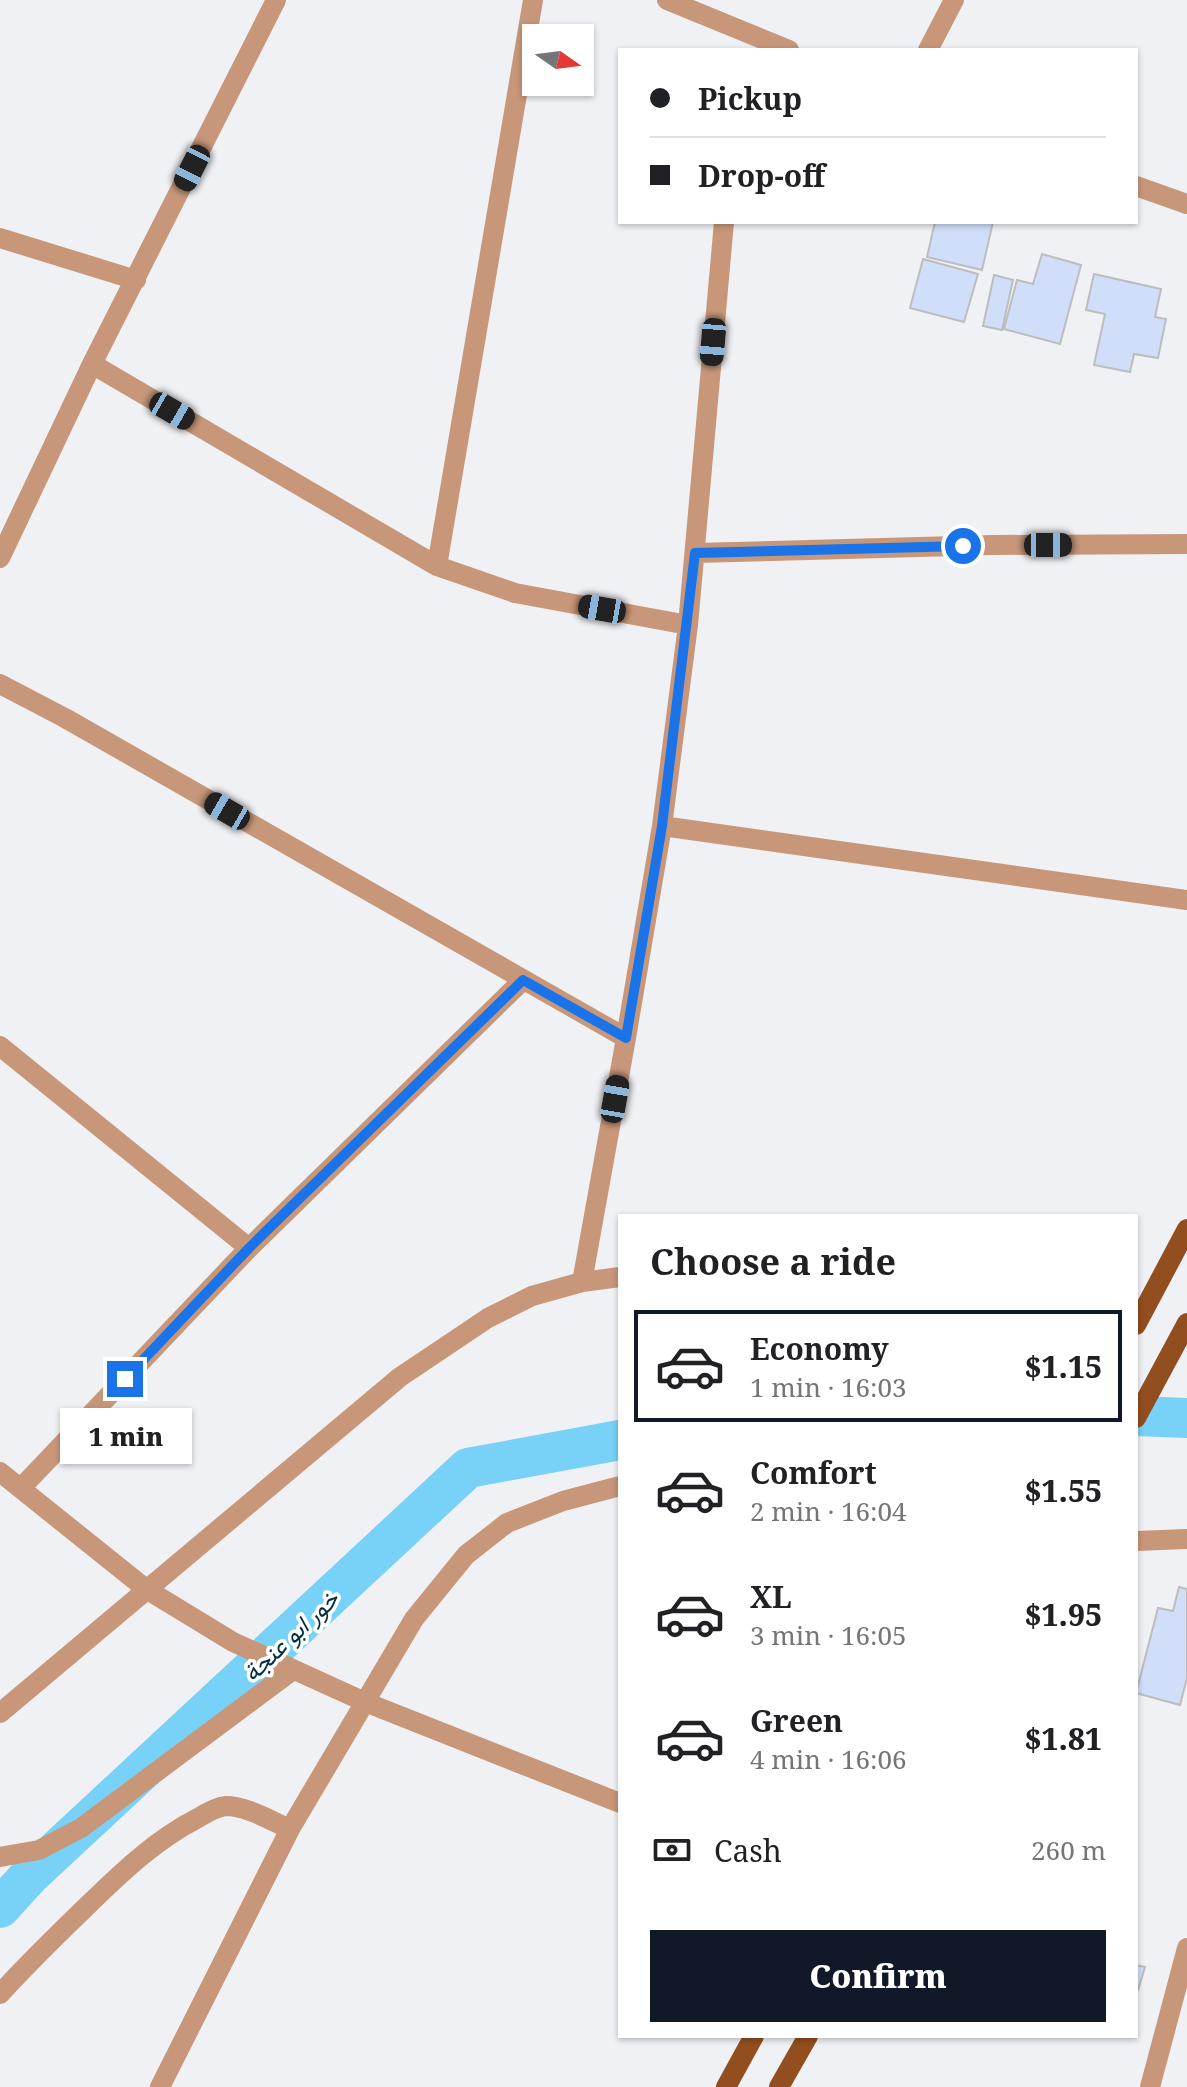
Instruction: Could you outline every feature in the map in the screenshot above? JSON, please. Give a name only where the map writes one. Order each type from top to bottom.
[{"type":"main road","points":[[1138,1321],[1187,1229]]},
{"type":"main road","points":[[1138,1414],[1187,1323]]},
{"type":"main road","points":[[726,2087],[753,2038]]},
{"type":"main road","points":[[779,2087],[807,2038]]},
{"type":"street","points":[[0,558],[92,364],[276,0]]},
{"type":"street","points":[[437,566],[533,0]]},
{"type":"street","points":[[667,0],[740,40],[779,48]]},
{"type":"street","points":[[929,48],[954,0]]},
{"type":"street","points":[[1138,187],[1187,204]]},
{"type":"street","points":[[582,1282],[662,826],[688,625],[724,224]]},
{"type":"street","points":[[0,238],[136,280]]},
{"type":"street","points":[[92,364],[437,566],[515,593],[688,625]]},
{"type":"street","points":[[695,553],[993,545],[1187,544]]},
{"type":"street","points":[[0,684],[65,718],[626,1038]]},
{"type":"street","points":[[662,826],[1187,900]]},
{"type":"street","points":[[21,1488],[249,1248],[523,980]]},
{"type":"street","points":[[0,1046],[249,1248]]},
{"type":"street","points":[[0,1713],[400,1377],[488,1318],[532,1296],[582,1282],[618,1277]]},
{"type":"street","points":[[0,1472],[146,1589],[206,1627],[365,1702],[618,1802]]},
{"type":"street","points":[[160,2087],[290,1829],[414,1619],[466,1555],[488,1536],[529,1513],[618,1487]]},
{"type":"street","points":[[1138,1541],[1187,1539]]},
{"type":"street","points":[[0,1857],[39,1850],[81,1828],[293,1670]]},
{"type":"street","points":[[0,1994],[32,1958],[122,1873],[155,1844],[189,1823],[226,1806],[290,1829]]},
{"type":"street","points":[[1150,2087],[1187,1948]]},
{"type":"building","points":[[935,224],[993,224],[982,270],[927,257]]},
{"type":"building","points":[[1042,254],[1081,265],[1060,344],[1004,329],[1017,280],[1033,284]]},
{"type":"building","points":[[923,259],[978,274],[964,322],[910,308]]},
{"type":"building","points":[[1094,274],[1161,289],[1155,317],[1166,319],[1158,358],[1134,354],[1130,372],[1094,365],[1105,314],[1086,310]]},
{"type":"building","points":[[994,275],[1013,280],[1002,330],[983,326]]},
{"type":"building","points":[[1179,1587],[1187,1589],[1187,1678],[1180,1705],[1138,1694],[1158,1608],[1173,1611]]},
{"type":"building","points":[[1138,1965],[1145,1967],[1138,1990]]},
{"type":"waterway","name":"خور ابو عنجة","points":[[1138,1416],[1187,1418]]},
{"type":"waterway","name":"خور ابو عنجة","points":[[0,1908],[30,1875],[468,1468],[618,1440]]},
{"type":"route","points":[[125,1379],[249,1248],[523,980],[626,1038],[662,826],[695,553],[963,546]]}]
